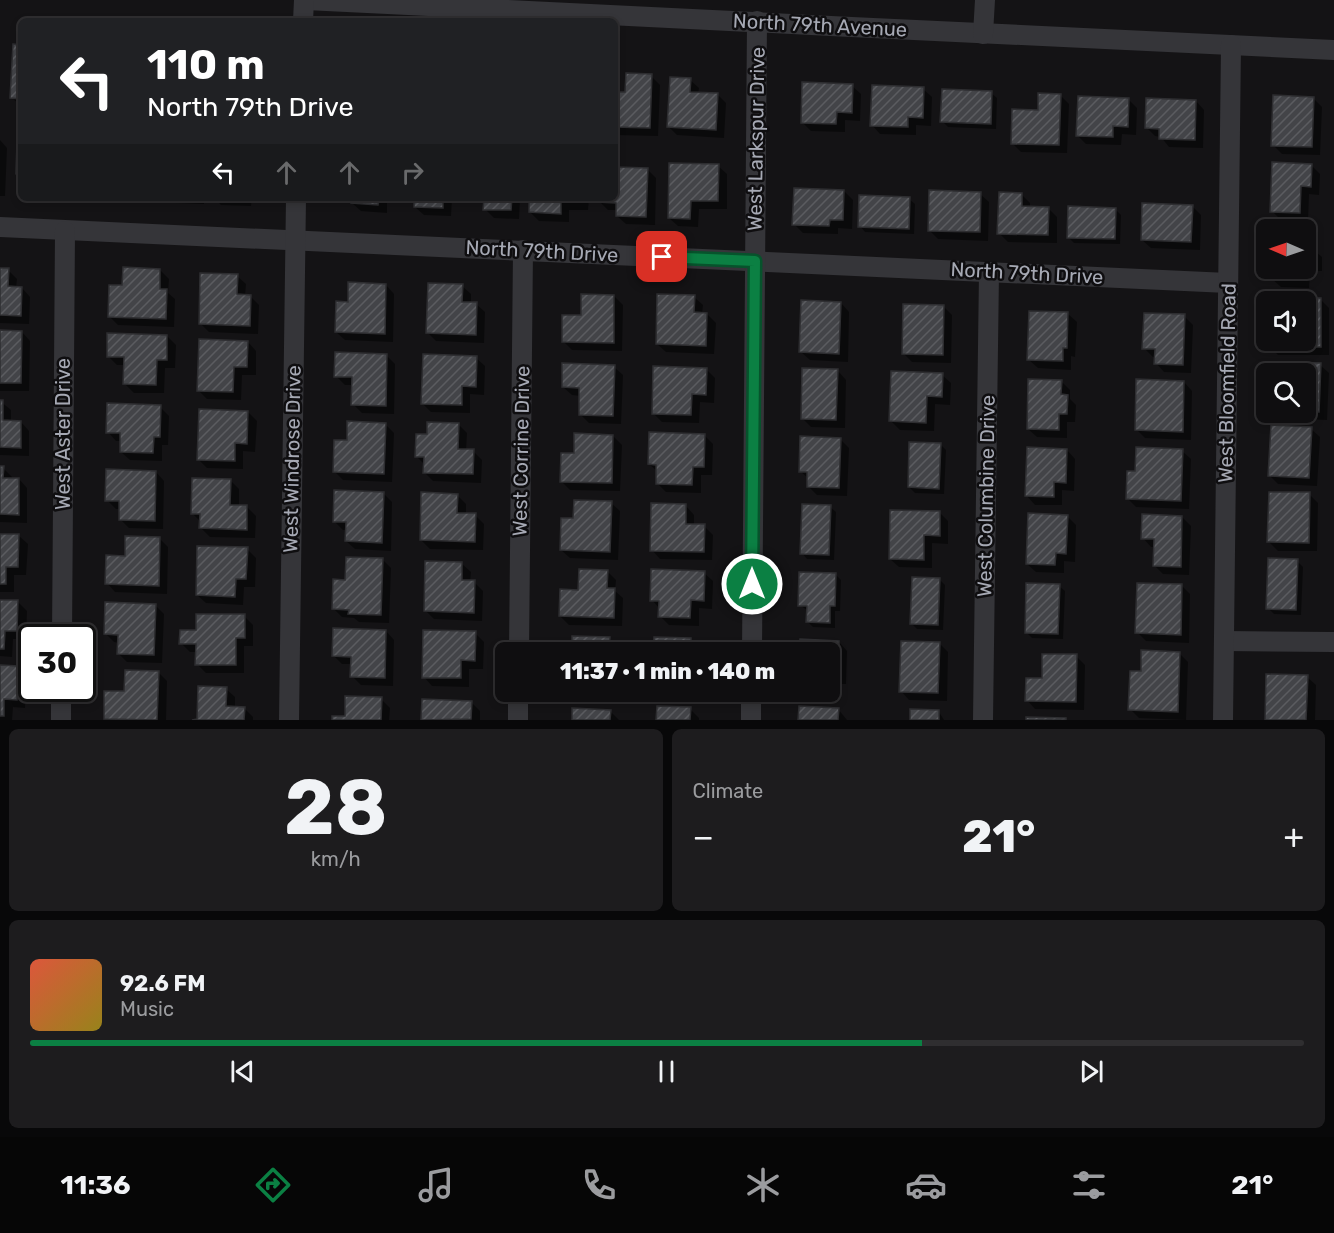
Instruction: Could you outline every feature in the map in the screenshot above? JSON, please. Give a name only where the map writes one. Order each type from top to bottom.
[{"type":"street","name":"North 79th Avenue","points":[[305,0],[1334,50]]},
{"type":"street","points":[[303,18],[305,0]]},
{"type":"street","points":[[983,34],[985,0]]},
{"type":"street","name":"West Larkspur Drive","points":[[752,642],[757,21]]},
{"type":"street","name":"West Bloomfield Road","points":[[1223,720],[1231,45]]},
{"type":"street","name":"West Windrose Drive","points":[[289,720],[296,201]]},
{"type":"street","name":"North 79th Drive","points":[[0,227],[1228,283]]},
{"type":"street","name":"West Aster Drive","points":[[62,624],[65,231]]},
{"type":"street","name":"West Corrine Drive","points":[[519,642],[523,250]]},
{"type":"street","name":"West Columbine Drive","points":[[983,720],[989,272]]},
{"type":"street","points":[[1224,641],[1334,642]]},
{"type":"street","points":[[61,702],[61,720]]},
{"type":"street","points":[[518,702],[518,720]]},
{"type":"street","points":[[751,702],[751,720]]},
{"type":"building","points":[[13,44],[18,45],[18,99],[10,98]]},
{"type":"building","points":[[626,73],[652,74],[650,128],[618,127],[618,92],[625,92]]},
{"type":"building","points":[[670,77],[691,78],[690,92],[718,93],[716,130],[667,127]]},
{"type":"building","points":[[802,82],[853,84],[852,113],[837,112],[836,124],[801,123]]},
{"type":"building","points":[[872,85],[924,87],[923,118],[908,117],[908,127],[870,126]]},
{"type":"building","points":[[942,89],[992,91],[991,124],[940,122]]},
{"type":"building","points":[[1038,93],[1061,94],[1059,145],[1011,144],[1012,109],[1038,110]]},
{"type":"building","points":[[1273,95],[1314,97],[1312,147],[1271,146]]},
{"type":"building","points":[[1078,96],[1129,98],[1128,127],[1113,126],[1113,137],[1076,136]]},
{"type":"building","points":[[1146,98],[1196,100],[1195,140],[1159,139],[1159,129],[1145,128]]},
{"type":"building","points":[[17,141],[18,141],[18,174],[16,174]]},
{"type":"building","points":[[1272,162],[1312,164],[1311,187],[1301,186],[1300,213],[1270,212]]},
{"type":"building","points":[[669,163],[719,164],[718,201],[691,201],[690,219],[668,218]]},
{"type":"building","points":[[618,167],[648,168],[646,217],[616,216],[616,203],[598,202],[618,201]]},
{"type":"building","points":[[794,188],[844,190],[843,220],[830,220],[829,226],[792,225]]},
{"type":"building","points":[[929,190],[981,192],[980,232],[928,231]]},
{"type":"building","points":[[999,192],[1022,193],[1022,206],[1049,207],[1048,235],[997,234]]},
{"type":"building","points":[[859,195],[910,197],[909,229],[858,227]]},
{"type":"building","points":[[351,201],[379,201],[378,205],[351,203]]},
{"type":"building","points":[[414,201],[443,201],[443,208],[414,207]]},
{"type":"building","points":[[484,201],[512,201],[511,210],[483,210]]},
{"type":"building","points":[[529,201],[561,201],[561,214],[529,212]]},
{"type":"building","points":[[1142,203],[1193,205],[1191,242],[1141,240]]},
{"type":"building","points":[[1068,206],[1116,208],[1115,239],[1067,238]]},
{"type":"building","points":[[123,267],[160,269],[160,289],[167,289],[166,319],[108,317],[109,285],[122,285]]},
{"type":"building","points":[[0,268],[9,268],[8,286],[22,287],[21,316],[0,315]]},
{"type":"building","points":[[200,273],[238,274],[237,294],[251,295],[250,326],[199,324]]},
{"type":"building","points":[[348,282],[386,284],[385,334],[335,332],[336,301],[348,302]]},
{"type":"building","points":[[428,283],[463,284],[462,302],[477,302],[476,335],[426,333]]},
{"type":"building","points":[[581,294],[614,295],[614,343],[562,342],[562,315],[581,315]]},
{"type":"building","points":[[657,294],[695,295],[694,312],[707,313],[706,346],[656,344]]},
{"type":"building","points":[[1316,298],[1321,298],[1321,347],[1316,347]]},
{"type":"building","points":[[801,300],[841,302],[839,354],[799,352]]},
{"type":"building","points":[[903,304],[944,305],[943,355],[902,354]]},
{"type":"building","points":[[1029,311],[1068,312],[1067,348],[1063,348],[1063,361],[1027,360]]},
{"type":"building","points":[[1144,313],[1185,314],[1183,365],[1154,364],[1155,349],[1142,349]]},
{"type":"building","points":[[0,330],[22,331],[21,383],[0,383]]},
{"type":"building","points":[[107,333],[167,335],[167,360],[157,360],[156,385],[123,384],[124,357],[107,357]]},
{"type":"building","points":[[199,339],[248,341],[247,367],[234,367],[233,392],[197,391]]},
{"type":"building","points":[[335,352],[387,354],[386,406],[351,405],[352,377],[334,377]]},
{"type":"building","points":[[423,354],[477,356],[476,387],[462,386],[462,405],[421,404]]},
{"type":"building","points":[[1287,362],[1321,363],[1319,412],[1316,412],[1316,363]]},
{"type":"building","points":[[562,363],[615,365],[613,416],[579,415],[579,388],[562,387]]},
{"type":"building","points":[[653,366],[707,368],[706,395],[692,394],[691,415],[652,414]]},
{"type":"building","points":[[802,368],[838,369],[836,420],[801,419]]},
{"type":"building","points":[[891,371],[943,373],[942,397],[927,396],[926,423],[889,421]]},
{"type":"building","points":[[1028,379],[1062,380],[1061,394],[1068,395],[1067,414],[1059,414],[1059,430],[1027,429]]},
{"type":"building","points":[[1136,379],[1184,381],[1183,432],[1135,430]]},
{"type":"building","points":[[0,400],[3,400],[3,420],[21,421],[21,448],[0,447]]},
{"type":"building","points":[[107,403],[161,405],[160,437],[154,437],[153,453],[120,452],[120,433],[106,433]]},
{"type":"building","points":[[199,409],[248,411],[247,444],[235,443],[235,461],[197,460]]},
{"type":"building","points":[[347,421],[386,423],[384,474],[333,472],[334,440],[347,440]]},
{"type":"building","points":[[427,422],[459,423],[458,449],[474,449],[473,474],[423,473],[424,457],[415,457],[416,434],[427,434]]},
{"type":"building","points":[[1271,425],[1312,427],[1309,478],[1268,476]]},
{"type":"building","points":[[649,432],[705,434],[704,467],[693,467],[692,485],[656,484],[656,465],[648,464]]},
{"type":"building","points":[[574,433],[613,435],[612,483],[560,482],[561,453],[574,453]]},
{"type":"building","points":[[800,436],[841,438],[839,488],[807,487],[807,472],[799,472]]},
{"type":"building","points":[[909,442],[941,443],[939,489],[908,487]]},
{"type":"building","points":[[1027,447],[1067,449],[1066,483],[1054,482],[1054,497],[1025,496]]},
{"type":"building","points":[[1136,447],[1183,449],[1181,501],[1126,499],[1127,471],[1135,471]]},
{"type":"building","points":[[0,466],[4,466],[3,478],[19,478],[19,515],[0,514]]},
{"type":"building","points":[[106,469],[156,471],[155,521],[119,520],[119,501],[105,501]]},
{"type":"building","points":[[192,478],[231,479],[230,505],[247,505],[247,530],[199,528],[200,514],[191,514]]},
{"type":"building","points":[[334,490],[384,492],[382,543],[345,541],[346,522],[333,522]]},
{"type":"building","points":[[421,492],[458,494],[457,513],[476,513],[475,542],[420,540]]},
{"type":"building","points":[[1269,492],[1310,492],[1309,543],[1267,542]]},
{"type":"building","points":[[574,500],[612,501],[610,552],[560,550],[561,518],[573,518]]},
{"type":"building","points":[[651,503],[686,504],[686,524],[705,524],[704,552],[650,551]]},
{"type":"building","points":[[802,504],[831,505],[829,555],[800,554]]},
{"type":"building","points":[[890,510],[940,511],[940,536],[924,535],[924,560],[889,559]]},
{"type":"building","points":[[1028,513],[1068,515],[1066,554],[1056,553],[1055,565],[1026,564]]},
{"type":"building","points":[[1142,514],[1182,516],[1181,567],[1153,566],[1154,539],[1141,539]]},
{"type":"building","points":[[0,534],[19,534],[18,567],[6,567],[6,584],[0,584]]},
{"type":"building","points":[[125,536],[160,537],[159,586],[105,584],[106,555],[125,556]]},
{"type":"building","points":[[197,546],[248,547],[246,579],[236,579],[235,597],[196,595]]},
{"type":"building","points":[[346,557],[383,558],[381,615],[348,614],[349,610],[332,609],[333,579],[345,580]]},
{"type":"building","points":[[1268,558],[1298,559],[1296,610],[1266,609]]},
{"type":"building","points":[[425,561],[462,562],[462,580],[475,580],[474,613],[424,611]]},
{"type":"building","points":[[579,569],[608,570],[607,588],[615,588],[614,618],[559,616],[560,589],[578,590]]},
{"type":"building","points":[[651,569],[705,571],[704,601],[691,600],[690,618],[658,617],[659,601],[650,601]]},
{"type":"building","points":[[799,572],[836,573],[835,606],[830,606],[830,623],[806,622],[807,606],[798,606]]},
{"type":"building","points":[[912,577],[940,578],[938,625],[910,624]]},
{"type":"building","points":[[1026,583],[1060,584],[1058,634],[1025,633]]},
{"type":"building","points":[[1137,583],[1182,584],[1181,635],[1135,633]]},
{"type":"building","points":[[0,600],[18,600],[17,631],[5,631],[4,649],[0,649]]},
{"type":"building","points":[[105,602],[156,604],[154,655],[117,654],[118,635],[104,634]]},
{"type":"building","points":[[196,614],[245,614],[245,638],[236,638],[236,665],[195,665],[196,644],[179,644],[180,630],[196,630]]},
{"type":"building","points":[[333,628],[386,630],[385,678],[350,677],[351,657],[332,656]]},
{"type":"building","points":[[423,630],[476,631],[475,661],[461,660],[461,678],[422,678]]},
{"type":"building","points":[[572,636],[610,637],[610,642],[572,642]]},
{"type":"building","points":[[654,637],[691,638],[691,642],[654,642]]},
{"type":"building","points":[[800,639],[839,641],[839,642],[800,642]]},
{"type":"building","points":[[901,641],[940,642],[938,693],[899,692]]},
{"type":"building","points":[[1141,650],[1180,652],[1178,712],[1128,710],[1130,671],[1141,671]]},
{"type":"building","points":[[1042,654],[1077,654],[1076,702],[1025,701],[1026,678],[1042,678]]},
{"type":"building","points":[[0,665],[18,666],[17,700],[4,699],[4,716],[0,716]]},
{"type":"building","points":[[125,670],[159,671],[157,720],[104,719],[104,691],[124,691]]},
{"type":"building","points":[[1266,674],[1308,675],[1306,720],[1265,720]]},
{"type":"building","points":[[198,686],[227,687],[226,706],[245,707],[244,720],[192,720],[197,719]]},
{"type":"building","points":[[345,696],[382,697],[381,720],[332,720],[332,716],[345,716]]},
{"type":"building","points":[[422,699],[472,701],[471,719],[421,720]]},
{"type":"building","points":[[657,706],[691,707],[690,720],[656,720]]},
{"type":"building","points":[[799,706],[839,708],[838,720],[798,720]]},
{"type":"building","points":[[572,708],[611,710],[610,720],[572,720]]},
{"type":"building","points":[[910,709],[939,710],[939,720],[910,720]]},
{"type":"building","points":[[1026,717],[1066,718],[1066,720],[1026,720]]},
{"type":"route","points":[[662,257],[755,261],[752,584]]}]
